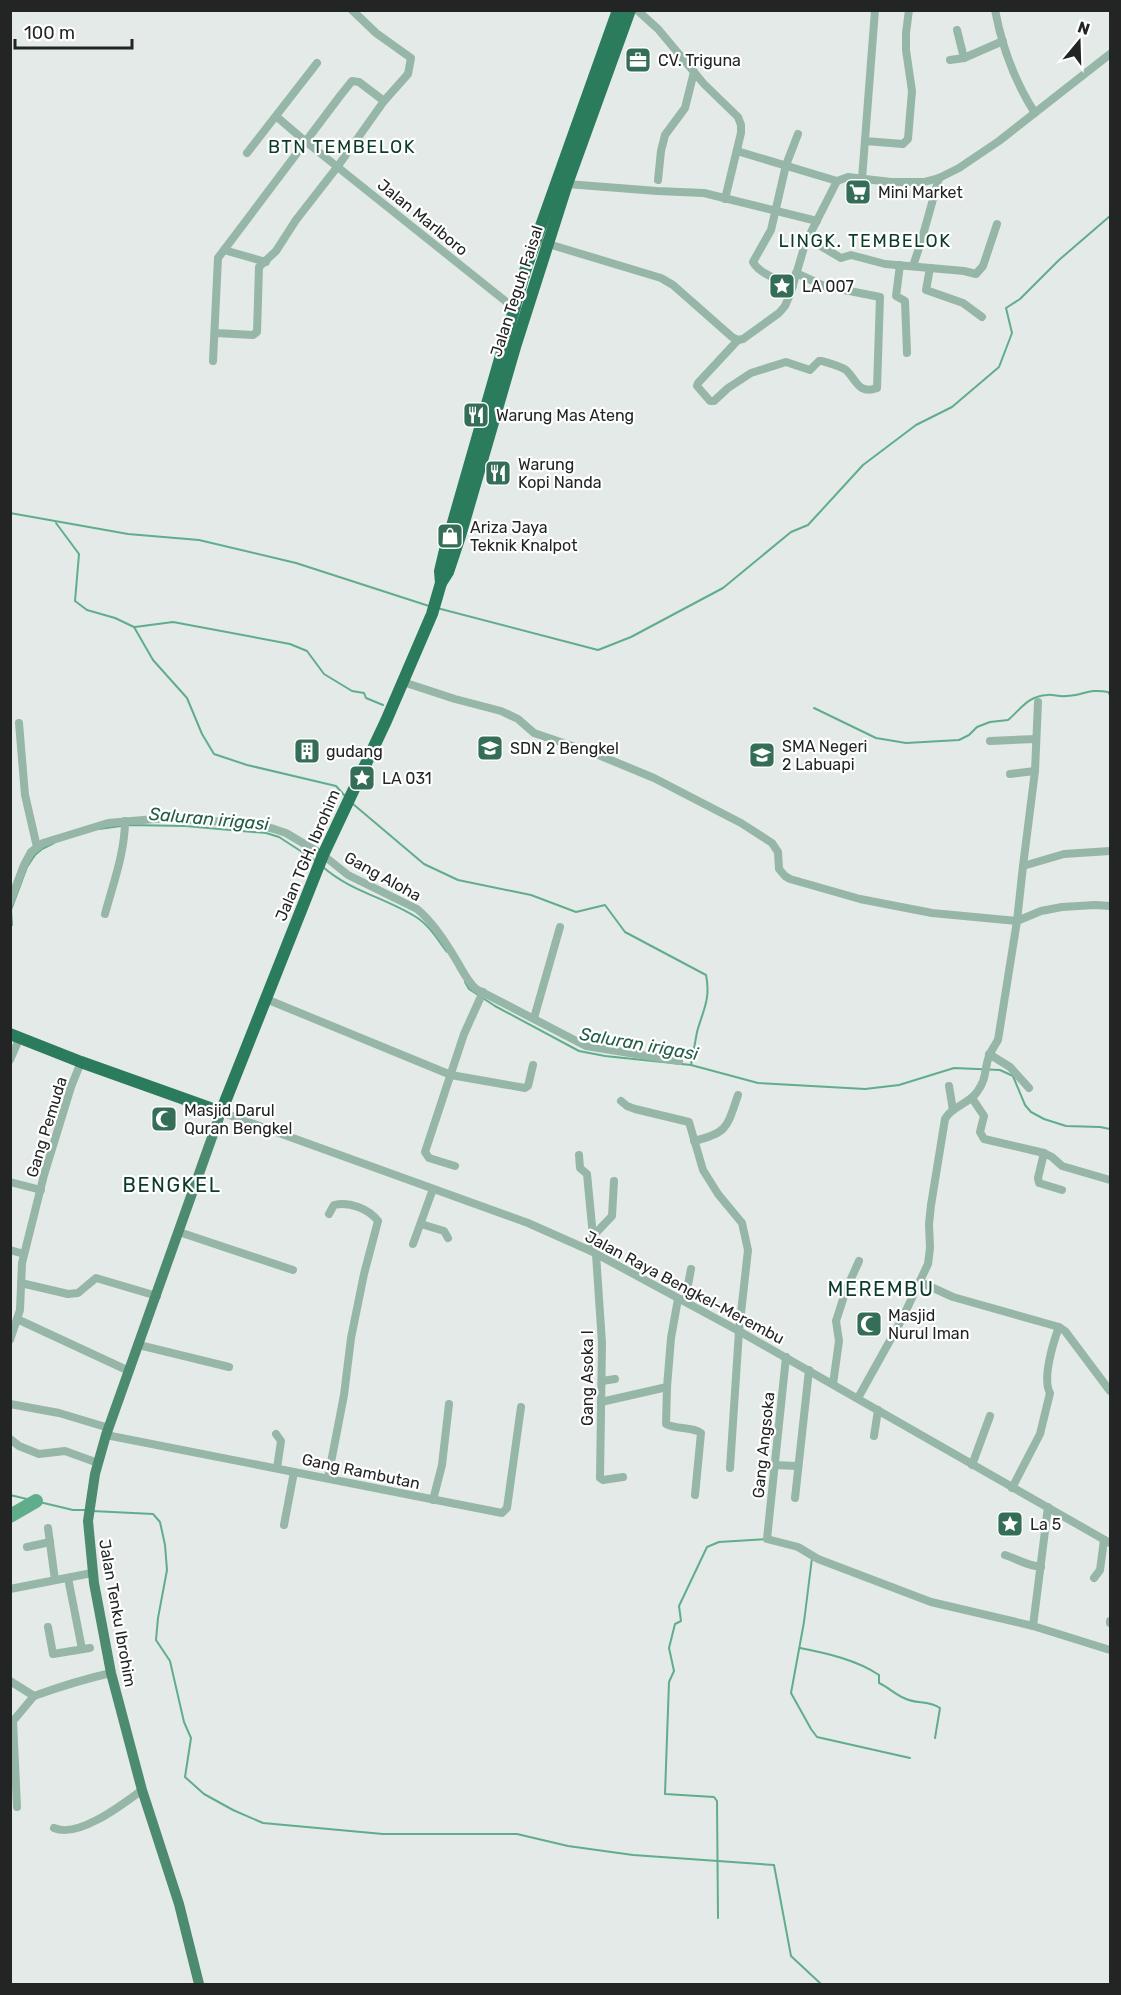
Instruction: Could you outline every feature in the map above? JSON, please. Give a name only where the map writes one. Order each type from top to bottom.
[{"type":"highway","name":"Jalan Teguh Faisal","points":[[432,614],[460,536],[520,309],[618,10]]},
{"type":"highway","name":"Jalan Teguh Faisal","points":[[542,242],[567,184],[630,10]]},
{"type":"highway","name":"Jalan TGH. Ibrohim","points":[[221,1112],[321,862],[432,614]]},
{"type":"highway","points":[[15,1036],[221,1112]]},
{"type":"main road","name":"Jalan Tenku Ibrohim","points":[[198,1984],[179,1904],[142,1790],[111,1673],[92,1573],[88,1521],[98,1463],[108,1431],[221,1112]]},
{"type":"street","points":[[216,333],[252,335],[257,332],[259,268],[266,262],[338,166],[384,101],[408,74],[411,58],[376,33],[352,10]]},
{"type":"street","points":[[637,10],[658,29],[694,72],[738,117],[741,133],[725,198]]},
{"type":"street","points":[[862,179],[875,10]]},
{"type":"street","points":[[865,141],[903,144],[908,140],[912,91],[906,51],[909,10]]},
{"type":"street","points":[[995,10],[1003,41],[1018,81],[1035,113]]},
{"type":"street","points":[[957,30],[964,58]]},
{"type":"street","points":[[950,60],[964,58],[1003,41]]},
{"type":"street","points":[[737,151],[837,181],[848,177],[903,183],[924,182],[939,178],[977,157],[1110,54]]},
{"type":"street","points":[[247,153],[317,63]]},
{"type":"street","points":[[658,180],[665,135],[685,108],[694,72]]},
{"type":"street","points":[[213,361],[216,333],[217,263],[220,253],[352,81],[357,81],[384,101]]},
{"type":"street","name":"Jalan Marlboro","points":[[277,117],[520,309]]},
{"type":"street","points":[[793,286],[753,264],[771,230],[786,165],[798,134]]},
{"type":"street","points":[[913,266],[939,178]]},
{"type":"street","points":[[796,273],[824,286],[880,293],[878,386],[875,389],[857,385],[846,370],[822,361],[810,370],[786,362],[751,373],[728,388],[714,401],[710,401],[697,386],[698,383],[738,340],[748,336],[778,313],[788,300],[793,286],[796,273],[807,238],[837,181]]},
{"type":"street","points":[[567,184],[704,193],[817,221]]},
{"type":"street","points":[[807,238],[841,258],[851,255],[900,266],[979,273],[997,224]]},
{"type":"street","points":[[542,242],[666,280],[729,335],[738,340]]},
{"type":"street","points":[[224,250],[266,262]]},
{"type":"street","points":[[900,266],[896,297],[905,301],[907,353]]},
{"type":"street","points":[[930,268],[926,290],[963,303],[982,316]]},
{"type":"street","points":[[403,682],[501,711],[518,719],[534,733],[596,754],[654,778],[772,843],[778,852],[779,869],[790,879],[860,899],[932,913],[1017,921],[1041,910],[1095,905],[1110,906]]},
{"type":"street","points":[[858,1398],[902,1319],[930,1257],[929,1224],[945,1119],[972,1098],[983,1082],[988,1057],[998,1040],[1017,921],[1035,771],[1038,702]]},
{"type":"street","points":[[10,902],[24,865],[37,846],[25,795],[19,723]]},
{"type":"street","points":[[990,741],[1036,738]]},
{"type":"street","points":[[1010,774],[1035,771]]},
{"type":"street","name":"Gang Aloha","points":[[37,846],[108,823],[125,824],[166,818],[264,826],[286,833],[321,862],[409,904],[423,914],[446,943],[468,980],[482,995],[534,1018],[586,1046],[607,1051],[642,1053],[679,1061]]},
{"type":"street","points":[[105,914],[114,882],[125,824]]},
{"type":"street","points":[[1023,866],[1064,854],[1110,851]]},
{"type":"street","points":[[534,1018],[560,927]]},
{"type":"street","points":[[455,1166],[429,1158],[425,1154],[464,1034],[482,995]]},
{"type":"street","points":[[266,999],[451,1075],[525,1088],[528,1086],[533,1065]]},
{"type":"street","points":[[10,1060],[15,1036]]},
{"type":"street","points":[[988,1057],[1010,1067],[1029,1088]]},
{"type":"street","name":"Gang Pemuda","points":[[10,1340],[20,1304],[24,1254],[40,1190],[65,1106],[81,1062]]},
{"type":"street","points":[[949,1086],[954,1110]]},
{"type":"street","points":[[694,1141],[723,1131],[729,1122],[738,1095]]},
{"type":"street","points":[[972,1098],[984,1116],[980,1132],[984,1139],[1044,1153],[1062,1166],[1110,1180]]},
{"type":"street","points":[[621,1101],[635,1110],[689,1122],[706,1176],[742,1223],[747,1239],[748,1258],[730,1468]]},
{"type":"street","name":"Jalan Raya Bengkel-Merembu","points":[[221,1112],[528,1223],[593,1252],[740,1331],[1107,1542]]},
{"type":"street","points":[[1044,1153],[1038,1178],[1039,1183],[1062,1190]]},
{"type":"street","name":"Gang Asoka I","points":[[579,1155],[580,1168],[587,1174],[602,1343],[600,1478],[603,1480],[623,1477]]},
{"type":"street","points":[[593,1236],[612,1216],[614,1181]]},
{"type":"street","points":[[10,1182],[40,1190]]},
{"type":"street","points":[[413,1244],[433,1189]]},
{"type":"street","points":[[328,1478],[344,1395],[351,1338],[378,1221],[372,1213],[340,1204],[334,1205],[329,1214]]},
{"type":"street","points":[[421,1224],[444,1231],[448,1238]]},
{"type":"street","points":[[179,1233],[293,1270]]},
{"type":"street","points":[[10,1250],[24,1254]]},
{"type":"street","points":[[833,1384],[839,1341],[836,1321],[859,1261]]},
{"type":"street","points":[[691,1269],[671,1338],[666,1387],[666,1424],[696,1430],[700,1433],[695,1495]]},
{"type":"street","points":[[21,1283],[68,1294],[78,1293],[96,1278],[157,1296]]},
{"type":"street","points":[[920,1282],[953,1297],[1059,1327],[1065,1331],[1110,1391]]},
{"type":"street","points":[[17,1319],[129,1371]]},
{"type":"street","points":[[1012,1488],[1040,1434],[1050,1393],[1046,1386],[1054,1340],[1059,1327]]},
{"type":"street","points":[[139,1345],[229,1367]]},
{"type":"street","name":"Gang Angsoka","points":[[786,1357],[766,1537],[769,1540],[798,1547],[818,1559],[931,1602],[1034,1626]]},
{"type":"street","points":[[795,1498],[809,1370]]},
{"type":"street","points":[[602,1381],[615,1379]]},
{"type":"street","points":[[602,1402],[666,1387]]},
{"type":"street","name":"Gang Rambutan","points":[[10,1404],[59,1413],[108,1431],[294,1472],[498,1513],[505,1511],[521,1407]]},
{"type":"street","points":[[433,1500],[442,1465],[449,1404]]},
{"type":"street","points":[[874,1436],[878,1410]]},
{"type":"street","points":[[972,1465],[990,1416]]},
{"type":"street","points":[[276,1434],[281,1441],[277,1468]]},
{"type":"street","points":[[10,1439],[19,1446],[39,1454],[65,1450],[98,1463]]},
{"type":"street","points":[[774,1465],[797,1466]]},
{"type":"street","points":[[284,1525],[294,1472]]},
{"type":"street","points":[[1048,1507],[1034,1626],[1110,1650]]},
{"type":"street","points":[[48,1528],[55,1580]]},
{"type":"street","points":[[27,1547],[50,1542]]},
{"type":"street","points":[[1095,1578],[1100,1570],[1107,1542]]},
{"type":"street","points":[[1005,1555],[1027,1565],[1041,1567]]},
{"type":"street","points":[[10,1589],[92,1573]]},
{"type":"street","points":[[48,1628],[53,1654],[86,1649],[68,1578]]},
{"type":"street","points":[[17,1807],[13,1768],[14,1721],[34,1696],[70,1683],[111,1673]]},
{"type":"street","points":[[10,1681],[34,1696]]},
{"type":"street","points":[[54,1828],[68,1831],[80,1828],[120,1806],[142,1790]]},
{"type":"waterway","points":[[437,608],[598,650],[631,637],[723,588],[791,532],[808,525],[863,465],[916,425],[952,407],[999,367],[1012,333],[1006,308],[1020,299],[1059,260],[1110,216]]},
{"type":"waterway","points":[[10,513],[128,534],[199,540],[296,563],[429,606]]},
{"type":"waterway","points":[[56,523],[79,554],[75,601],[87,610],[115,618],[134,627],[153,660],[187,698],[202,734],[214,754],[247,765],[336,786],[345,796]]},
{"type":"waterway","points":[[135,627],[173,622],[290,644],[307,651],[324,674],[352,691],[364,693],[366,698],[383,705]]},
{"type":"waterway","points":[[814,708],[876,738],[906,743],[959,740],[969,735],[977,727],[990,722],[1008,720],[1025,704],[1040,696],[1072,696],[1095,691],[1108,692],[1110,695]]},
{"type":"waterway","points":[[353,804],[424,864],[458,880],[531,895],[576,912],[605,905],[625,932],[706,975],[707,998],[697,1032],[691,1065]]},
{"type":"waterway","name":"Saluran irigasi","points":[[99,829],[128,825],[185,826],[266,833],[279,837],[316,861]]},
{"type":"waterway","name":"Saluran irigasi","points":[[12,925],[11,910],[27,867],[35,855],[54,843]]},
{"type":"waterway","name":"Saluran irigasi","points":[[323,867],[356,888],[421,920],[447,952]]},
{"type":"waterway","name":"Saluran irigasi","points":[[465,982],[469,989],[495,1006],[579,1051],[691,1065],[758,1083],[865,1089],[899,1085],[954,1068],[1000,1070],[1013,1076],[1025,1105],[1031,1112],[1044,1119],[1066,1126],[1110,1129]]},
{"type":"waterway","points":[[10,1495],[73,1510],[87,1510]]},
{"type":"waterway","points":[[10,1516],[36,1501]]},
{"type":"waterway","points":[[92,1511],[153,1514],[160,1522],[167,1570],[156,1640],[170,1661],[184,1722],[191,1738],[185,1777],[204,1794],[263,1823],[383,1834],[517,1834],[568,1846],[633,1855],[774,1865],[791,1956],[821,1984]]},
{"type":"waterway","points":[[718,1918],[717,1801],[714,1797],[665,1794],[669,1682],[674,1671],[669,1648],[675,1624],[681,1621],[679,1606],[707,1547],[719,1542],[766,1539]]},
{"type":"waterway","points":[[812,1558],[804,1622],[791,1693],[817,1737],[910,1758]]},
{"type":"waterway","points":[[800,1648],[861,1665],[879,1675],[879,1683],[901,1697],[940,1708],[935,1738]]},
{"type":"place","name":"CV. Triguna","points":[[638,60]]},
{"type":"place","name":"Mini Market","points":[[858,192]]},
{"type":"place","name":"LA 007","points":[[782,286]]},
{"type":"place","name":"Warung Mas Ateng","points":[[476,415]]},
{"type":"place","name":"Warung Kopi Nanda","points":[[498,473]]},
{"type":"place","name":"Ariza Jaya Teknik Knalpot","points":[[450,536]]},
{"type":"place","name":"SDN 2 Bengkel","points":[[490,748]]},
{"type":"place","name":"gudang","points":[[307,751]]},
{"type":"place","name":"SMA Negeri 2 Labuapi","points":[[762,755]]},
{"type":"place","name":"LA 031","points":[[362,778]]},
{"type":"place","name":"Masjid Darul Quran Bengkel","points":[[164,1119]]},
{"type":"place","name":"Masjid Nurul Iman","points":[[869,1324]]},
{"type":"place","name":"La 5","points":[[1010,1524]]},
{"type":"district","name":"BTN TEMBELOK","points":[[342,147]]},
{"type":"district","name":"LINGK. TEMBELOK","points":[[865,241]]},
{"type":"district","name":"BENGKEL","points":[[172,1185]]},
{"type":"district","name":"MEREMBU","points":[[881,1289]]}]
